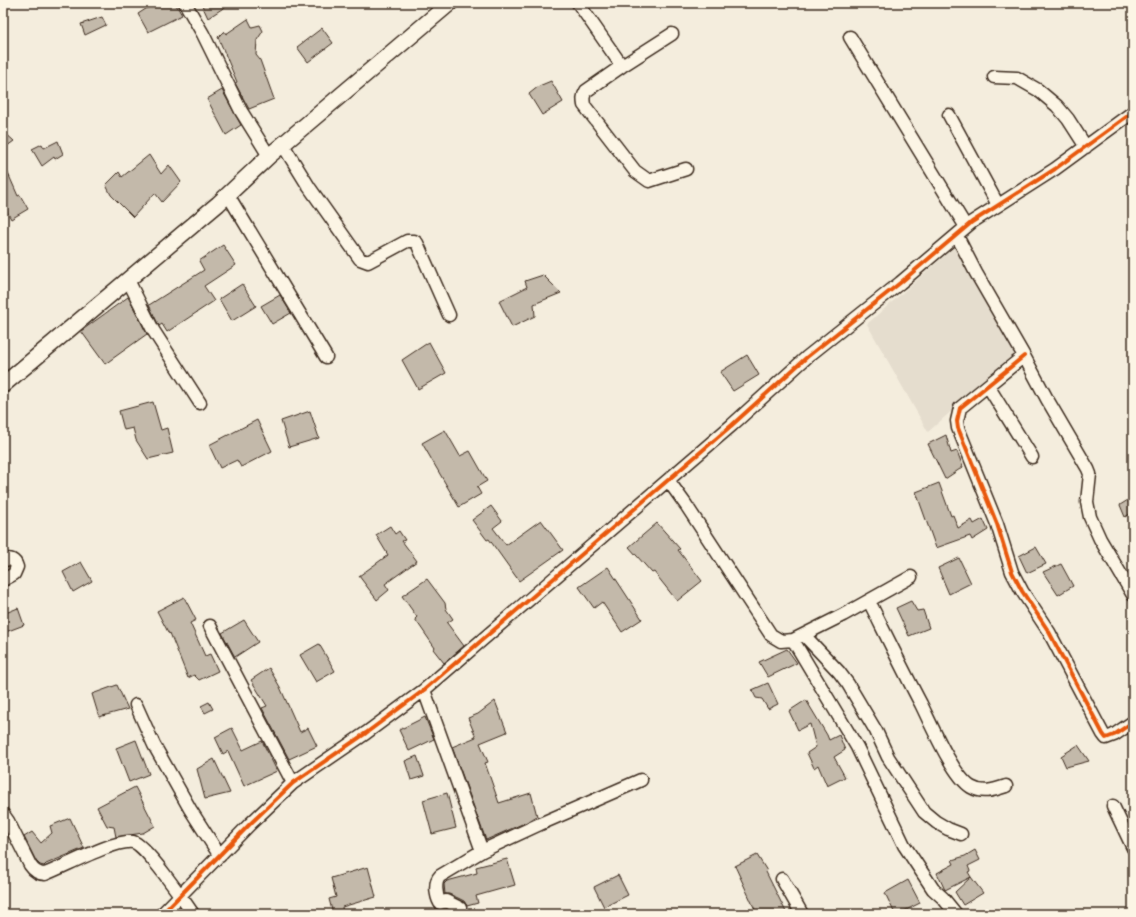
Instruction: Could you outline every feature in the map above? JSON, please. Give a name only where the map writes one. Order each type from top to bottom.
[{"type":"main road","points":[[3,385],[228,195],[269,156],[450,3]]},
{"type":"street","points":[[185,3],[203,34],[241,111],[269,156]]},
{"type":"street","points":[[578,3],[622,66]]},
{"type":"street","points":[[672,34],[586,91],[583,96],[584,105],[634,171],[649,181],[686,169]]},
{"type":"street","points":[[850,37],[966,227]]},
{"type":"street","points":[[994,77],[1017,78],[1038,90],[1057,106],[1068,119],[1086,147]]},
{"type":"street","points":[[950,115],[998,205]]},
{"type":"street","points":[[162,914],[250,824],[293,783],[366,733],[424,690],[732,425],[807,357],[900,283],[966,227],[1132,115]]},
{"type":"street","points":[[283,145],[310,188],[360,259],[368,262],[406,241],[414,241],[417,244],[449,315]]},
{"type":"street","points":[[228,195],[326,357]]},
{"type":"street","points":[[957,236],[976,273],[1088,469],[1090,474],[1087,502],[1090,517],[1100,539],[1133,595]]},
{"type":"street","points":[[128,280],[153,330],[200,403]]},
{"type":"street","points":[[1024,356],[960,408],[957,421],[962,440],[997,524],[1012,572],[1022,591],[1049,632],[1103,734],[1106,738],[1114,735],[1133,722]]},
{"type":"street","points":[[988,386],[1032,456]]},
{"type":"street","points":[[668,480],[771,634],[781,641],[792,640],[843,615],[911,576]]},
{"type":"street","points":[[3,561],[10,559],[13,560],[17,567],[14,574],[3,580]]},
{"type":"street","points":[[869,601],[938,739],[962,779],[971,787],[983,791],[995,790],[1006,786]]},
{"type":"street","points":[[210,626],[293,783]]},
{"type":"street","points":[[804,634],[848,684],[876,731],[888,757],[924,812],[936,822],[961,834]]},
{"type":"street","points":[[792,640],[857,747],[904,845],[933,889],[943,898],[956,914]]},
{"type":"street","points":[[424,690],[482,852]]},
{"type":"street","points":[[136,705],[154,745],[190,809],[220,856]]},
{"type":"street","points":[[461,914],[460,908],[446,901],[440,903],[438,900],[437,879],[440,876],[482,852],[540,824],[641,780]]},
{"type":"street","points":[[1113,806],[1133,848]]},
{"type":"street","points":[[3,814],[30,865],[34,871],[40,874],[45,874],[112,845],[132,841],[137,843],[142,847],[181,896],[193,914]]},
{"type":"street","points":[[782,879],[802,914]]},
{"type":"shaded area","points":[[958,244],[1020,350],[928,432],[867,324]]},
{"type":"building","points":[[155,3],[175,3],[182,15],[148,32],[138,14]]},
{"type":"building","points":[[201,3],[231,3],[208,18]]},
{"type":"building","points":[[102,17],[106,25],[85,35],[81,24]]},
{"type":"building","points":[[248,19],[252,27],[260,25],[263,31],[257,40],[256,55],[260,60],[274,99],[249,109],[235,83],[237,82],[218,37],[224,31],[226,34]]},
{"type":"building","points":[[322,28],[333,43],[308,62],[297,47]]},
{"type":"building","points":[[551,81],[563,102],[542,115],[529,94],[539,86]]},
{"type":"building","points":[[222,90],[241,125],[226,135],[207,99]]},
{"type":"building","points":[[3,131],[14,141],[3,149]]},
{"type":"building","points":[[58,141],[63,154],[55,159],[54,157],[42,166],[32,149],[42,144],[44,148]]},
{"type":"building","points":[[149,155],[161,174],[169,165],[181,182],[162,202],[155,193],[133,217],[111,195],[106,185],[119,172],[122,177]]},
{"type":"building","points":[[3,162],[18,196],[20,195],[28,209],[11,219],[3,204]]},
{"type":"building","points":[[223,245],[236,265],[204,286],[214,301],[167,332],[162,324],[159,326],[149,305],[204,270],[199,261]]},
{"type":"building","points":[[543,275],[561,293],[534,304],[535,316],[512,327],[499,301],[527,287],[525,281]]},
{"type":"building","points":[[242,284],[256,306],[232,321],[219,299]]},
{"type":"building","points":[[280,295],[291,313],[272,324],[261,306]]},
{"type":"building","points":[[128,297],[147,334],[105,364],[81,331]]},
{"type":"building","points":[[429,342],[446,373],[418,389],[402,360]]},
{"type":"building","points":[[747,355],[759,375],[733,391],[720,372]]},
{"type":"building","points":[[153,402],[161,430],[167,428],[173,453],[148,459],[136,440],[133,428],[124,430],[119,411]]},
{"type":"building","points":[[310,411],[319,438],[289,447],[281,421]]},
{"type":"building","points":[[257,420],[272,451],[241,467],[237,460],[220,468],[209,445]]},
{"type":"building","points":[[445,430],[460,456],[470,451],[487,481],[477,487],[481,494],[459,507],[422,443]]},
{"type":"building","points":[[946,435],[951,453],[957,451],[963,467],[945,479],[928,444]]},
{"type":"building","points":[[939,483],[951,516],[953,515],[958,528],[972,520],[974,524],[983,519],[988,530],[972,540],[970,536],[936,548],[916,492]]},
{"type":"building","points":[[1128,500],[1133,512],[1125,517],[1120,505]]},
{"type":"building","points":[[491,506],[502,521],[493,528],[506,545],[541,520],[563,550],[519,581],[489,539],[487,540],[472,520]]},
{"type":"building","points":[[657,523],[680,549],[678,550],[702,581],[677,601],[654,572],[652,573],[629,547]]},
{"type":"building","points":[[390,526],[395,534],[399,531],[405,540],[402,541],[417,561],[385,584],[389,590],[377,600],[359,576],[388,555],[376,535]]},
{"type":"building","points":[[1036,547],[1046,564],[1027,573],[1019,556]]},
{"type":"building","points":[[959,558],[971,583],[949,594],[938,568]]},
{"type":"building","points":[[81,562],[92,581],[73,592],[63,572]]},
{"type":"building","points":[[1061,564],[1073,586],[1058,595],[1043,572]]},
{"type":"building","points":[[608,567],[642,619],[622,632],[602,602],[594,608],[579,587]]},
{"type":"building","points":[[427,579],[445,603],[446,609],[453,619],[447,623],[464,646],[444,663],[433,649],[435,648],[415,619],[417,617],[402,596]]},
{"type":"building","points":[[184,597],[196,620],[190,623],[205,656],[210,654],[218,671],[199,680],[194,675],[188,678],[170,633],[169,634],[157,611]]},
{"type":"building","points":[[911,601],[917,611],[923,610],[929,628],[909,636],[896,608]]},
{"type":"building","points":[[18,608],[24,625],[3,633],[3,614]]},
{"type":"building","points":[[244,620],[258,642],[235,657],[222,633]]},
{"type":"building","points":[[319,644],[335,671],[316,682],[300,655]]},
{"type":"building","points":[[787,649],[797,663],[768,677],[759,662]]},
{"type":"building","points":[[269,668],[280,687],[300,732],[308,728],[317,746],[289,759],[262,708],[267,706],[251,680]]},
{"type":"building","points":[[768,683],[778,704],[768,709],[762,699],[756,698],[752,690]]},
{"type":"building","points":[[117,685],[128,709],[99,717],[92,694]]},
{"type":"building","points":[[806,700],[829,740],[839,735],[845,750],[834,757],[845,777],[827,786],[818,765],[814,768],[807,753],[816,747],[810,724],[798,730],[789,711]]},
{"type":"building","points":[[495,701],[507,732],[480,743],[488,762],[485,763],[499,803],[531,793],[537,816],[486,840],[452,747],[476,737],[468,718],[478,714]]},
{"type":"building","points":[[209,702],[213,709],[205,713],[201,706]]},
{"type":"building","points":[[425,717],[434,739],[409,751],[399,730]]},
{"type":"building","points":[[232,728],[243,750],[262,741],[277,771],[244,786],[228,751],[223,754],[215,737]]},
{"type":"building","points":[[136,740],[149,774],[129,782],[116,748]]},
{"type":"building","points":[[1078,745],[1089,761],[1066,767],[1061,756]]},
{"type":"building","points":[[417,756],[424,776],[411,780],[405,761]]},
{"type":"building","points":[[214,759],[230,793],[205,799],[197,769]]},
{"type":"building","points":[[135,787],[155,826],[143,833],[116,837],[114,827],[107,826],[97,807]]},
{"type":"building","points":[[447,793],[456,828],[432,834],[423,800]]},
{"type":"building","points":[[70,818],[84,848],[44,866],[40,865],[36,861],[24,837],[32,832],[41,843],[52,833],[50,826]]},
{"type":"building","points":[[975,850],[980,860],[968,866],[970,871],[968,872],[971,877],[945,890],[937,873],[954,864],[952,860],[965,856]]},
{"type":"building","points":[[757,855],[767,871],[766,872],[787,914],[757,914],[735,866]]},
{"type":"building","points":[[507,859],[515,885],[476,896],[478,903],[467,906],[464,901],[449,894],[445,894],[444,884],[447,881],[477,873],[476,867]]},
{"type":"building","points":[[368,867],[376,897],[342,907],[343,914],[333,914],[329,899],[336,897],[331,878]]},
{"type":"building","points":[[618,875],[628,895],[604,907],[594,887]]},
{"type":"building","points":[[971,877],[983,893],[963,905],[955,892]]},
{"type":"building","points":[[908,880],[920,903],[898,914],[895,914],[885,893]]},
{"type":"cycle path","points":[[162,914],[250,824],[293,783],[366,733],[424,690],[732,425],[807,357],[900,283],[972,222],[1055,169],[1133,112]]},
{"type":"cycle path","points":[[1024,356],[960,408],[957,421],[958,428],[997,524],[1012,572],[1022,591],[1049,632],[1103,734],[1106,738],[1114,735],[1133,722]]}]
